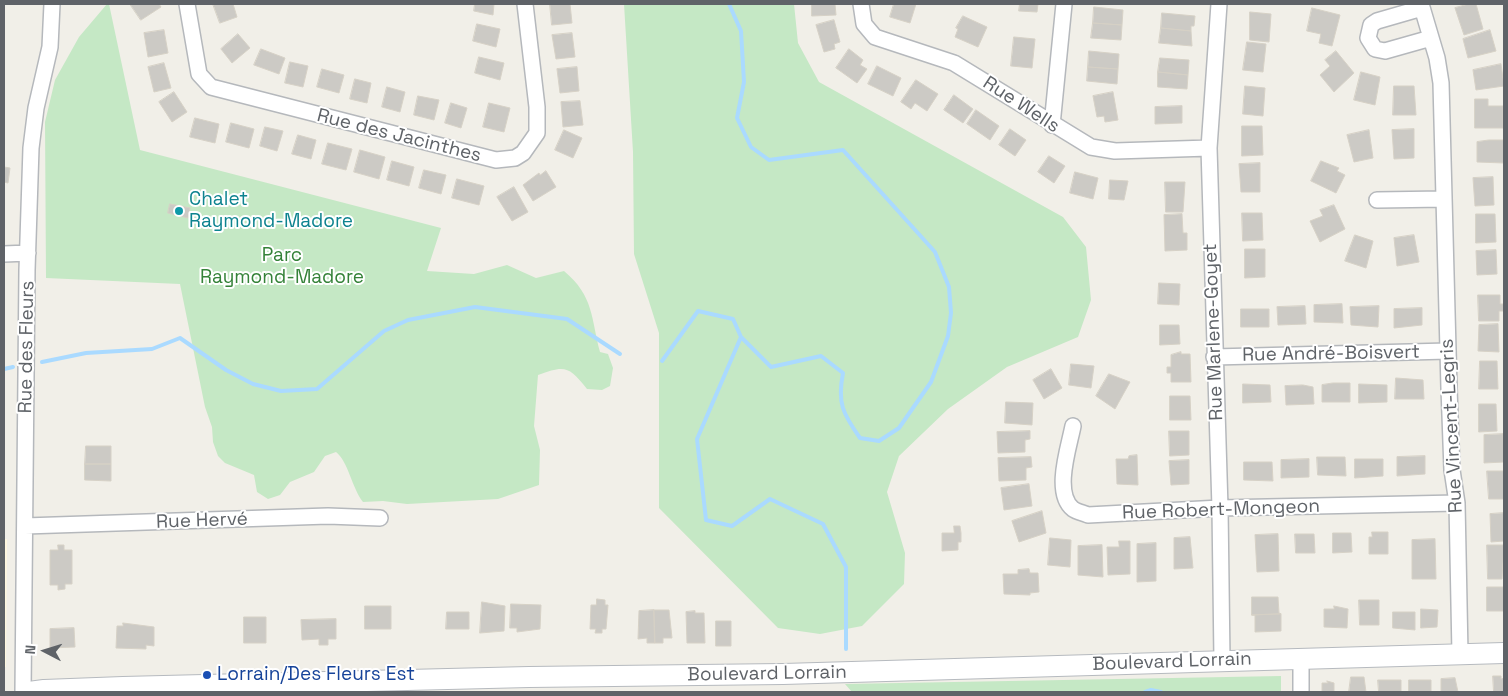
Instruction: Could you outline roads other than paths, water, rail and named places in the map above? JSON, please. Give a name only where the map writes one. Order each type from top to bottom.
[{"type":"main road","name":"Boulevard Lorrain","points":[[29,692],[44,690],[117,690],[446,679],[784,674],[1504,653]]},
{"type":"main road","points":[[508,692],[529,677]]},
{"type":"main road","points":[[446,679],[471,692]]},
{"type":"street","name":"Rue des Fleurs","points":[[23,692],[28,253],[33,126],[50,47],[52,4]]},
{"type":"street","name":"Rue des Jacinthes","points":[[187,4],[199,74],[211,87],[496,160],[515,158],[523,153],[537,133],[538,113],[525,4]]},
{"type":"street","name":"Rue Wells","points":[[862,4],[864,24],[875,37],[954,63],[1080,142],[1102,150],[1208,148]]},
{"type":"street","points":[[1052,125],[1064,4]]},
{"type":"street","name":"Rue Marlene-Goyet","points":[[1219,4],[1208,148],[1220,508],[1222,660]]},
{"type":"street","name":"Rue Vincent-Legris","points":[[1431,38],[1385,51],[1376,49],[1368,38],[1371,25],[1377,21],[1422,6],[1437,58],[1441,83],[1451,454],[1457,502],[1460,654]]},
{"type":"street","points":[[1377,200],[1444,198]]},
{"type":"street","points":[[4,254],[28,253]]},
{"type":"street","name":"Rue André-Boisvert","points":[[1214,357],[1448,351]]},
{"type":"street","name":"Rue Robert-Mongeon","points":[[1073,426],[1063,472],[1064,493],[1073,509],[1088,515],[1103,516],[1220,508],[1457,502]]},
{"type":"street","name":"Rue Hervé","points":[[24,526],[328,516],[380,518]]},
{"type":"street","points":[[1301,658],[1301,692]]},
{"type":"waterway","points":[[662,361],[698,311],[733,319],[741,337],[771,367],[821,356],[843,373],[841,400],[849,422],[860,438],[879,441],[899,428],[931,382],[948,336],[951,313],[949,287],[935,252],[843,150],[769,160],[751,147],[737,118],[744,82],[741,31],[729,4]]},
{"type":"waterway","points":[[42,362],[86,353],[152,349],[180,338],[226,370],[253,384],[281,391],[317,389],[384,331],[408,320],[475,307],[567,319],[620,354]]},
{"type":"waterway","points":[[741,337],[697,439],[706,520],[732,526],[770,499],[823,524],[846,567],[846,649]]},
{"type":"waterway","points":[[4,369],[13,367]]},
{"type":"waterway","points":[[1145,692],[1151,690],[1161,692]]},
{"type":"place","name":"Chalet Raymond-Madore","points":[[179,211]]},
{"type":"place","name":"Lorrain/Des Fleurs Est","points":[[207,675]]},
{"type":"park label","name":"Parc Raymond-Madore","points":[[282,267]]}]
